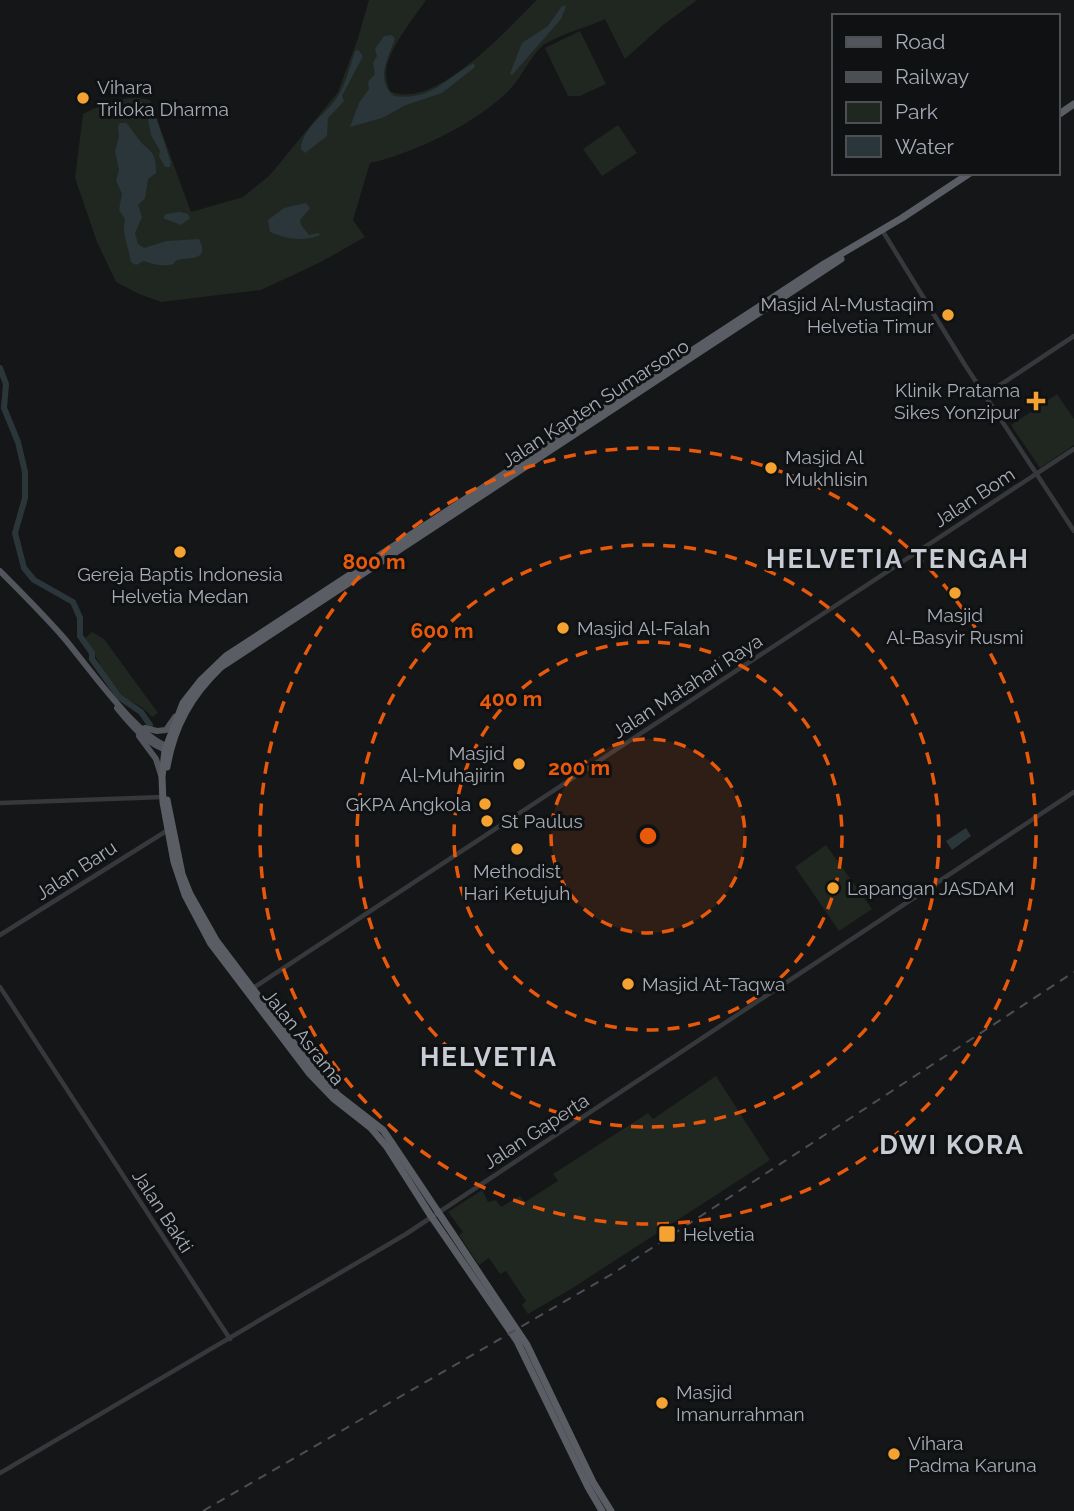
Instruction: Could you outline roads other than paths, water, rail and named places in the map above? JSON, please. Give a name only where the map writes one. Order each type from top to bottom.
[{"type":"highway","name":"Jalan Kapten Sumarsono","points":[[323,597],[824,264],[967,175]]},
{"type":"highway","name":"Jalan Asrama","points":[[323,597],[218,662],[188,695],[175,717],[162,777],[166,830],[174,862],[185,895],[211,944],[318,1084],[377,1134],[527,1345],[593,1482],[611,1511]]},
{"type":"highway","name":"Jalan Asrama","points":[[323,597],[221,667],[196,693],[181,718],[168,749],[166,830],[194,901],[216,940],[322,1080],[383,1130],[517,1341],[588,1487],[603,1511]]},
{"type":"main road","points":[[0,573],[63,636],[134,724],[154,744],[168,749]]},
{"type":"main road","points":[[134,724],[149,730],[162,731],[175,717]]},
{"type":"main road","points":[[134,724],[156,759],[162,777]]},
{"type":"street","points":[[882,230],[1074,531]]},
{"type":"street","points":[[985,395],[1074,336]]},
{"type":"street","name":"Jalan Bom","points":[[927,545],[1074,449]]},
{"type":"street","name":"Jalan Matahari Raya","points":[[253,988],[927,545]]},
{"type":"street","name":"Jalan Gaperta","points":[[0,1473],[393,1242],[1074,792]]},
{"type":"street","points":[[0,803],[163,797]]},
{"type":"street","name":"Jalan Baru","points":[[0,935],[166,830]]},
{"type":"street","name":"Jalan Bakti","points":[[0,987],[230,1339]]},
{"type":"water","points":[[562,6],[566,6],[561,19],[512,75],[510,74],[522,43],[548,26]]},
{"type":"water","points":[[392,35],[395,39],[384,76],[388,90],[394,96],[407,97],[428,92],[474,63],[475,67],[442,93],[406,105],[382,118],[350,127],[359,103],[369,89],[368,82],[375,74],[375,49],[384,36]]},
{"type":"water","points":[[358,50],[363,56],[342,96],[344,101],[328,118],[327,136],[305,153],[301,149],[305,135],[339,94],[355,51]]},
{"type":"water","points":[[139,102],[152,105],[170,167],[165,167],[159,156],[160,151],[151,135],[146,108],[137,109],[132,106]]},
{"type":"water","points":[[120,123],[126,123],[151,151],[156,165],[156,173],[148,179],[145,198],[138,205],[142,217],[135,233],[138,244],[144,248],[167,241],[199,239],[202,247],[200,255],[166,265],[144,261],[136,265],[131,262],[125,235],[125,219],[119,210],[122,194],[116,180],[119,170],[115,151]]},
{"type":"water","points":[[306,203],[310,208],[300,220],[301,225],[309,235],[320,235],[295,239],[270,232],[268,220],[284,208]]},
{"type":"water","points":[[166,214],[188,214],[190,218],[181,225],[163,218]]},
{"type":"water","points":[[966,828],[971,836],[952,850],[946,841]]},
{"type":"waterway","points":[[0,368],[6,384],[4,408],[18,442],[25,472],[25,498],[15,533],[24,568],[34,580],[73,602],[80,618],[80,636],[92,653],[92,659],[119,697],[141,712],[150,725]]},
{"type":"railway","points":[[203,1511],[612,1274],[1074,972]]},
{"type":"place","name":"Vihara Triloka Dharma","points":[[83,98]]},
{"type":"place","name":"Masjid Al-Mustaqim Helvetia Timur","points":[[948,315]]},
{"type":"place","name":"Klinik Pratama Sikes Yonzipur","points":[[1036,401]]},
{"type":"place","name":"Masjid Al Mukhlisin","points":[[771,468]]},
{"type":"place","name":"Gereja Baptis Indonesia Helvetia Medan","points":[[180,552]]},
{"type":"place","name":"Masjid Al-Basyir Rusmi","points":[[955,593]]},
{"type":"place","name":"Masjid Al-Falah","points":[[563,628]]},
{"type":"place","name":"Masjid Al-Muhajirin","points":[[519,764]]},
{"type":"place","name":"GKPA Angkola","points":[[485,804]]},
{"type":"place","name":"St Paulus","points":[[487,821]]},
{"type":"place","name":"Methodist Hari Ketujuh","points":[[517,849]]},
{"type":"place","name":"Lapangan JASDAM","points":[[833,888]]},
{"type":"place","name":"Masjid At-Taqwa","points":[[628,984]]},
{"type":"place","name":"Helvetia","points":[[667,1234]]},
{"type":"place","name":"Masjid Imanurrahman","points":[[662,1403]]},
{"type":"place","name":"Vihara Padma Karuna","points":[[894,1454]]},
{"type":"district","name":"HELVETIA TENGAH","points":[[898,559]]},
{"type":"district","name":"HELVETIA","points":[[489,1057]]},
{"type":"district","name":"DWI KORA","points":[[952,1145]]}]
